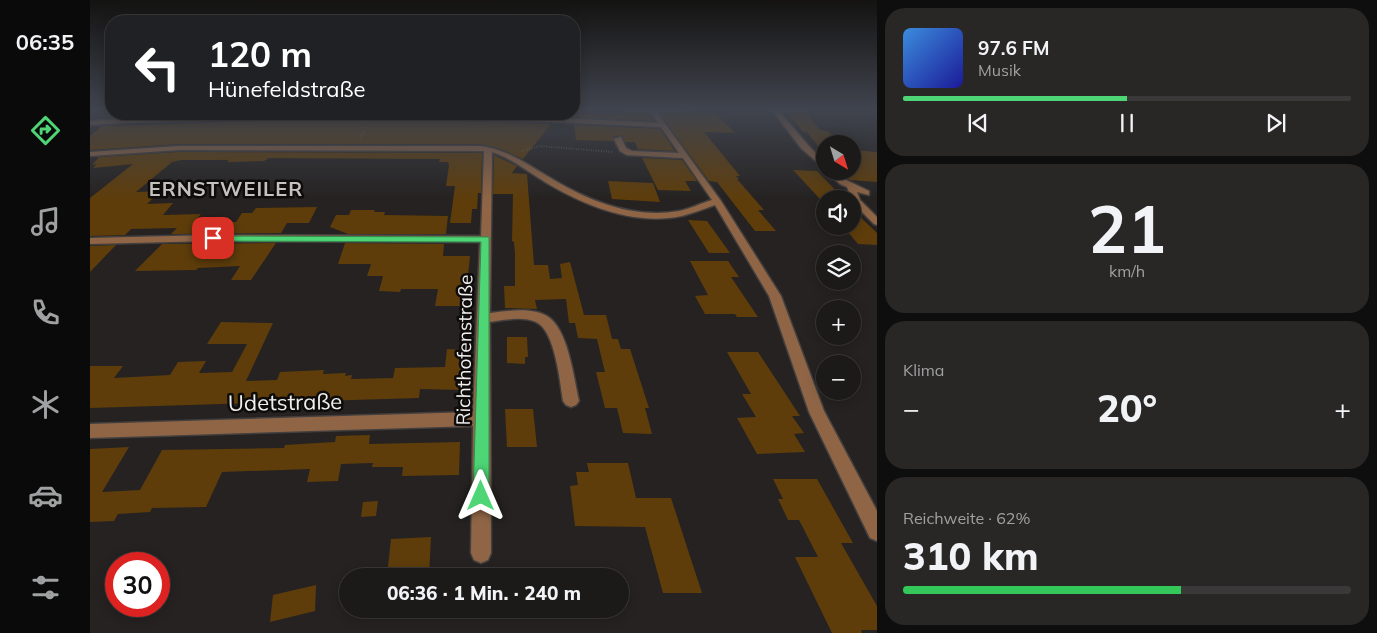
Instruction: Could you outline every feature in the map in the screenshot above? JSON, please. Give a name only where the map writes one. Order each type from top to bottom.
[{"type":"street","points":[[618,140],[626,151],[685,156]]},
{"type":"street","points":[[674,140],[717,201],[775,296],[818,412],[877,530]]},
{"type":"street","points":[[799,140],[816,157]]},
{"type":"street","points":[[90,154],[180,148],[488,149],[508,154],[562,189],[582,199],[627,213],[652,216],[675,215],[717,201]]},
{"type":"street","name":"Richthofenstraße","points":[[481,553],[481,419],[488,149]]},
{"type":"street","points":[[843,180],[866,193]]},
{"type":"street","points":[[851,186],[856,201],[877,222]]},
{"type":"street","points":[[90,241],[213,238],[486,239]]},
{"type":"street","points":[[483,318],[528,317],[541,319],[551,326],[557,340],[571,401]]},
{"type":"street","name":"Udetstraße","points":[[90,431],[481,419]]},
{"type":"path","points":[[508,154],[540,146],[611,153],[626,151]]},
{"type":"building","points":[[90,140],[539,140],[523,159],[501,149],[481,144],[179,144],[90,150]]},
{"type":"building","points":[[576,140],[613,140],[613,141]]},
{"type":"building","points":[[624,140],[667,140],[675,151],[638,149],[635,142],[625,142]]},
{"type":"building","points":[[679,140],[710,140],[740,176],[736,176],[739,179],[737,179],[764,210],[758,210],[776,231],[755,231],[717,182],[709,181]]},
{"type":"building","points":[[861,151],[877,152],[877,182],[850,180],[861,180]]},
{"type":"building","points":[[179,152],[482,153],[481,193],[478,193],[477,209],[472,209],[471,223],[450,223],[455,186],[446,186],[449,165],[448,162],[439,162],[440,159],[269,158],[264,161],[227,162],[229,160],[181,160],[172,162],[136,192],[160,191],[147,204],[173,203],[163,215],[201,214],[194,222],[236,222],[242,213],[252,213],[256,208],[317,207],[309,223],[287,223],[281,233],[171,234],[177,228],[131,229],[125,235],[90,236],[90,198],[133,164],[93,168],[97,164],[92,165],[99,157]]},
{"type":"building","points":[[494,155],[517,166],[512,173],[527,174],[534,265],[548,265],[550,279],[562,278],[560,264],[570,262],[584,315],[606,315],[612,339],[618,339],[621,349],[630,349],[649,408],[645,408],[652,434],[623,433],[617,408],[605,408],[596,372],[605,372],[597,339],[578,338],[575,323],[569,323],[566,299],[535,300],[537,309],[505,308],[504,286],[515,286],[515,254],[514,242],[512,241],[513,194],[493,194]]},
{"type":"building","points":[[642,158],[682,160],[697,181],[685,181],[691,191],[658,190]]},
{"type":"building","points":[[793,170],[816,171],[816,180],[826,180],[835,190],[816,190],[816,195]]},
{"type":"building","points":[[608,181],[653,183],[660,202],[612,199]]},
{"type":"building","points":[[351,210],[375,210],[374,212],[385,212],[384,215],[448,216],[446,234],[348,234],[330,227],[336,215],[349,215]]},
{"type":"building","points":[[861,218],[877,233],[877,245],[858,244],[850,235],[861,235]]},
{"type":"building","points":[[688,220],[707,221],[730,253],[709,253]]},
{"type":"building","points":[[276,243],[251,280],[231,280],[240,266],[198,268],[196,270],[135,271],[162,244]]},
{"type":"building","points":[[345,243],[444,244],[443,256],[470,256],[465,306],[435,306],[438,289],[401,289],[400,292],[379,291],[383,276],[367,276],[371,264],[338,264]]},
{"type":"building","points":[[116,245],[90,272],[90,246]]},
{"type":"building","points":[[690,261],[728,261],[739,277],[731,277],[758,317],[737,317],[735,314],[705,314],[695,296],[708,295]]},
{"type":"building","points":[[221,322],[273,323],[246,381],[277,380],[280,372],[324,370],[323,374],[346,373],[345,376],[352,375],[351,379],[393,378],[395,368],[445,367],[447,349],[466,350],[465,363],[468,363],[466,385],[462,385],[462,390],[420,389],[419,398],[90,408],[90,366],[123,366],[114,378],[170,375],[178,362],[206,361],[199,373],[232,372],[247,344],[207,344]]},
{"type":"building","points":[[507,337],[527,337],[528,357],[525,357],[525,364],[507,363]]},
{"type":"building","points":[[727,352],[758,352],[800,416],[792,416],[804,433],[794,434],[805,452],[757,454],[737,418],[756,417],[742,394],[751,394]]},
{"type":"building","points":[[505,409],[533,409],[537,447],[507,447]]},
{"type":"building","points":[[370,435],[369,444],[460,442],[459,475],[402,476],[403,467],[372,467],[373,463],[341,464],[338,481],[307,482],[310,469],[222,472],[206,507],[152,508],[150,512],[118,514],[114,521],[90,522],[90,449],[129,447],[102,492],[140,490],[162,450],[284,448],[285,445],[335,442],[336,436]]},
{"type":"building","points":[[587,463],[628,463],[636,498],[671,498],[702,593],[663,593],[645,527],[575,526],[570,486],[578,485],[576,472],[589,472]]},
{"type":"building","points":[[773,479],[817,479],[853,543],[841,543],[877,606],[877,630],[861,630],[862,633],[832,633],[795,557],[818,557],[799,520],[788,520],[778,499],[783,499]]},
{"type":"building","points":[[378,501],[376,516],[361,517],[363,502]]},
{"type":"building","points":[[431,537],[429,568],[388,568],[391,539]]},
{"type":"building","points":[[316,585],[315,611],[270,622],[273,595]]},
{"type":"district","name":"ERNSTWEILER","points":[[226,189]]},
{"type":"route","points":[[213,238],[486,239],[481,496]]}]
